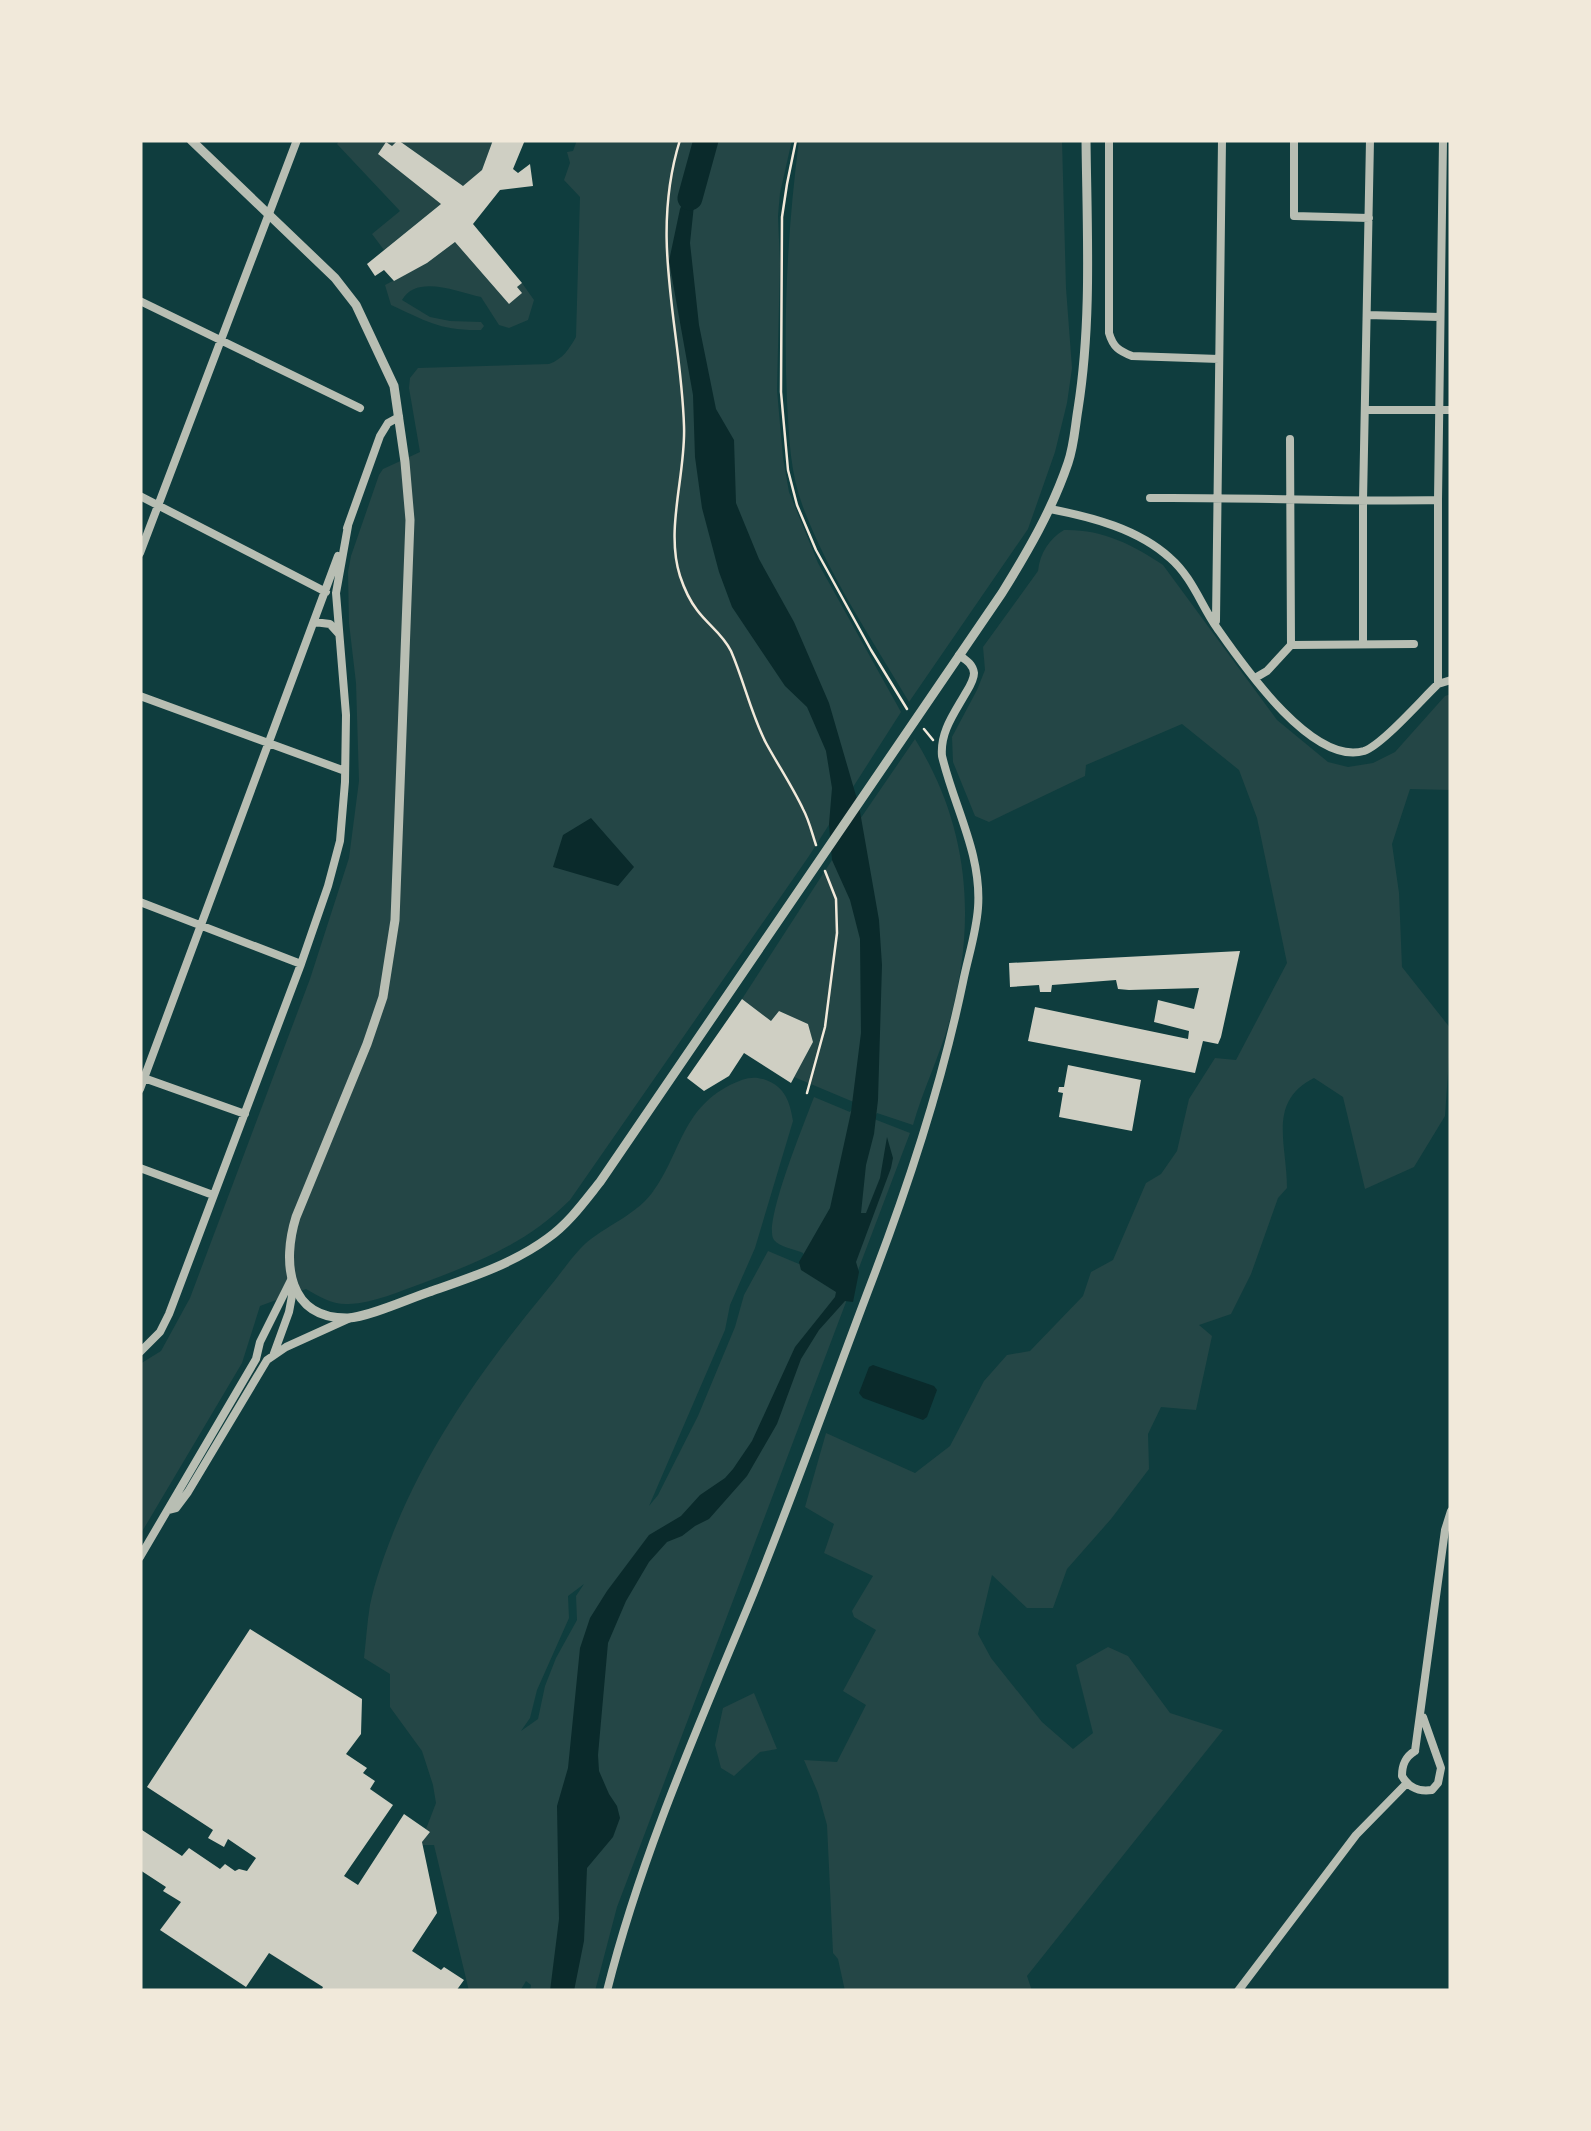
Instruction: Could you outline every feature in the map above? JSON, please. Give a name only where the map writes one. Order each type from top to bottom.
[{"type":"street","points":[[191,140],[335,278],[356,305],[394,386],[410,520],[395,920],[390,959],[383,997],[367,1044],[293,1228],[288,1258],[292,1282],[289,1312],[273,1356]]},
{"type":"street","points":[[140,553],[297,140]]},
{"type":"street","points":[[167,1511],[176,1508],[188,1492],[267,1360],[350,1318],[462,1281],[516,1257],[566,1222],[600,1182],[1002,593],[1050,509],[1070,458],[1085,366],[1086,140]]},
{"type":"street","points":[[1109,140],[1109,334],[1113,345],[1132,356],[1219,359]]},
{"type":"street","points":[[1216,626],[1222,140]]},
{"type":"street","points":[[1294,140],[1294,216],[1369,218]]},
{"type":"street","points":[[1363,644],[1370,140]]},
{"type":"street","points":[[1438,684],[1443,140]]},
{"type":"street","points":[[140,302],[360,408]]},
{"type":"street","points":[[1367,315],[1440,317]]},
{"type":"street","points":[[1365,410],[1451,410]]},
{"type":"street","points":[[140,1089],[326,592],[380,436],[388,423],[399,417]]},
{"type":"street","points":[[1256,678],[1291,646],[1290,439]]},
{"type":"street","points":[[140,496],[326,592]]},
{"type":"street","points":[[1150,498],[1438,500]]},
{"type":"street","points":[[1050,509],[1085,516],[1130,533],[1172,559],[1256,678],[1287,716],[1322,745],[1364,751],[1378,743],[1438,684],[1451,680]]},
{"type":"street","points":[[140,1352],[160,1332],[170,1314],[301,964],[340,841],[346,771],[345,702],[336,594],[348,526]]},
{"type":"street","points":[[314,622],[330,624],[339,634]]},
{"type":"street","points":[[1291,646],[1414,644]]},
{"type":"street","points":[[606,1991],[624,1926],[666,1808],[787,1507],[901,1204],[949,1048],[978,908],[973,850],[942,756],[945,730],[974,674],[960,655]]},
{"type":"street","points":[[140,696],[346,771]]},
{"type":"street","points":[[140,902],[301,964]]},
{"type":"street","points":[[142,1077],[245,1114]]},
{"type":"street","points":[[140,1168],[213,1195]]},
{"type":"street","points":[[292,1282],[314,1310],[326,1316],[350,1318]]},
{"type":"street","points":[[140,1557],[256,1359],[260,1342],[292,1282]]},
{"type":"street","points":[[1415,1751],[1444,1530],[1450,1515]]},
{"type":"street","points":[[1422,1712],[1436,1757],[1441,1774],[1432,1790],[1419,1791],[1406,1784],[1402,1767],[1409,1755],[1425,1751],[1436,1757]]},
{"type":"street","points":[[1441,1774],[1451,1781]]},
{"type":"street","points":[[1238,1991],[1356,1835],[1406,1784]]},
{"type":"path","points":[[680,140],[666,213],[666,257],[685,430],[677,496],[676,562],[696,610],[730,651],[765,741],[805,812],[817,848]]},
{"type":"path","points":[[796,140],[782,217],[781,392],[788,470],[796,505],[816,550],[907,709]]},
{"type":"path","points":[[807,1093],[825,1027],[838,933],[836,899],[823,865]]},
{"type":"shaded area","points":[[340,140],[397,140],[392,146],[386,142],[379,155],[441,204],[384,250],[372,234],[400,211],[337,144]]},
{"type":"shaded area","points":[[398,140],[493,140],[482,170],[463,186]]},
{"type":"shaded area","points":[[577,140],[792,140],[778,216],[777,390],[789,492],[818,563],[901,712],[809,856],[570,1200],[537,1228],[501,1250],[387,1296],[343,1304],[306,1289],[260,1306],[242,1363],[140,1535],[140,1364],[161,1351],[190,1298],[310,979],[349,858],[359,781],[356,683],[349,623],[351,556],[379,475],[383,469],[420,452],[409,388],[410,378],[418,368],[549,364],[562,356],[576,337],[580,197],[564,180],[570,163],[567,152],[573,151]]},
{"type":"shaded area","points":[[799,140],[1062,140],[1072,368],[1055,452],[1028,529],[909,702],[825,558],[795,481],[786,336],[789,237]]},
{"type":"shaded area","points":[[698,167],[690,243],[699,325],[716,409],[734,440],[736,503],[829,703],[859,806],[879,920],[882,965],[878,1100],[861,1213],[866,1213],[880,1178],[887,1137],[893,1158],[856,1262],[859,1272],[853,1302],[845,1301],[819,1330],[801,1359],[777,1424],[747,1476],[709,1519],[667,1542],[649,1562],[608,1643],[599,1771],[620,1818],[613,1837],[587,1868],[584,1941],[574,1991],[550,1991],[559,1919],[557,1806],[568,1768],[580,1648],[590,1618],[649,1535],[681,1516],[733,1469],[752,1441],[795,1347],[835,1297],[836,1292],[801,1270],[799,1262],[830,1208],[851,1112],[861,1033],[860,939],[850,900],[832,860],[832,788],[826,751],[807,707],[785,686],[732,607],[702,508],[693,395],[669,261],[680,209]]},
{"type":"shaded area","points":[[455,242],[509,304],[521,293],[517,287],[522,283],[534,300],[528,320],[509,328],[499,325],[481,297],[438,287],[417,288],[402,300],[430,317],[481,322],[481,330],[444,327],[391,305],[385,285],[427,263]]},
{"type":"shaded area","points":[[1064,530],[1116,539],[1163,565],[1277,720],[1328,762],[1348,767],[1373,763],[1395,752],[1451,694],[1451,790],[1410,789],[1392,844],[1399,893],[1402,967],[1451,1029],[1445,1116],[1414,1167],[1365,1189],[1343,1097],[1314,1078],[1299,1088],[1290,1099],[1283,1125],[1287,1188],[1278,1198],[1251,1274],[1231,1314],[1199,1325],[1212,1336],[1196,1410],[1161,1407],[1148,1434],[1149,1469],[1067,1569],[1053,1608],[1027,1608],[992,1575],[978,1634],[991,1658],[1042,1722],[1073,1749],[1093,1733],[1076,1665],[1108,1647],[1128,1656],[1170,1713],[1223,1730],[1027,1976],[1032,1991],[845,1991],[833,1953],[827,1825],[804,1760],[837,1762],[866,1705],[843,1691],[876,1630],[854,1617],[852,1611],[873,1576],[824,1553],[834,1524],[805,1507],[826,1433],[915,1473],[950,1446],[984,1381],[1007,1355],[1030,1351],[1083,1296],[1091,1272],[1113,1260],[1146,1183],[1161,1174],[1177,1151],[1189,1099],[1215,1058],[1236,1060],[1287,963],[1257,818],[1239,770],[1182,724],[1086,765],[1085,776],[989,822],[975,816],[953,762],[952,737],[985,670],[983,647],[1038,571],[1046,547]]},
{"type":"shaded area","points":[[915,739],[947,807],[963,877],[963,949],[945,1036],[913,1125],[877,1113],[874,1119],[910,1133],[617,1907],[595,1991],[530,1991],[531,1985],[526,1981],[520,1991],[469,1991],[434,1845],[422,1842],[430,1832],[426,1829],[436,1803],[433,1785],[422,1751],[390,1707],[390,1674],[364,1658],[370,1605],[380,1569],[407,1500],[441,1436],[502,1347],[580,1249],[652,1193],[701,1107],[743,1079],[761,1079],[778,1087],[788,1102],[793,1121],[755,1248],[730,1305],[725,1330],[649,1506],[698,1416],[744,1295],[768,1251],[799,1264],[806,1263],[803,1253],[774,1240],[772,1230],[779,1194],[814,1097],[850,1112],[856,1103],[794,1077],[813,1042],[808,1024],[779,1011],[771,1021],[742,999]],"holes":[[[584,1584],[576,1596],[577,1620],[556,1658],[538,1719],[521,1731],[530,1718],[537,1690],[569,1618],[568,1596]]]},
{"type":"shaded area","points":[[591,818],[634,867],[618,886],[553,867],[563,835]]},
{"type":"shaded area","points":[[873,1365],[934,1386],[937,1390],[927,1417],[923,1420],[863,1398],[859,1393]]},
{"type":"shaded area","points":[[754,1693],[777,1749],[760,1752],[734,1776],[721,1768],[715,1745],[723,1708]]},
{"type":"building","points":[[398,140],[463,186],[482,170],[493,140],[525,140],[513,169],[518,173],[530,164],[533,186],[500,190],[473,224],[522,283],[517,287],[522,293],[509,304],[455,242],[394,281],[384,270],[375,276],[367,264],[441,204],[378,154],[386,142],[392,146]]},
{"type":"building","points":[[1240,951],[1221,1037],[1218,1044],[1203,1041],[1195,1073],[1028,1041],[1035,1007],[1188,1039],[1189,1031],[1154,1022],[1158,1000],[1194,1009],[1199,988],[1118,989],[1116,980],[1052,985],[1051,992],[1040,992],[1039,985],[1010,987],[1009,963]]},
{"type":"building","points":[[742,999],[771,1021],[779,1011],[808,1024],[813,1042],[791,1083],[744,1053],[729,1076],[704,1091],[687,1078]]},
{"type":"building","points":[[1068,1065],[1141,1080],[1132,1131],[1059,1117],[1063,1093],[1058,1092],[1059,1087],[1064,1087]]},
{"type":"building","points":[[250,1629],[362,1699],[361,1734],[346,1754],[367,1768],[363,1773],[375,1781],[370,1789],[393,1805],[344,1876],[358,1885],[404,1814],[430,1832],[422,1842],[437,1913],[412,1951],[464,1980],[456,1991],[321,1991],[323,1987],[269,1953],[246,1987],[160,1930],[181,1902],[140,1870],[142,1830],[182,1856],[189,1848],[220,1869],[225,1864],[235,1871],[247,1871],[256,1858],[228,1839],[224,1847],[208,1838],[213,1830],[147,1787]]},
{"type":"waterway","points":[[690,198],[706,140]]}]
